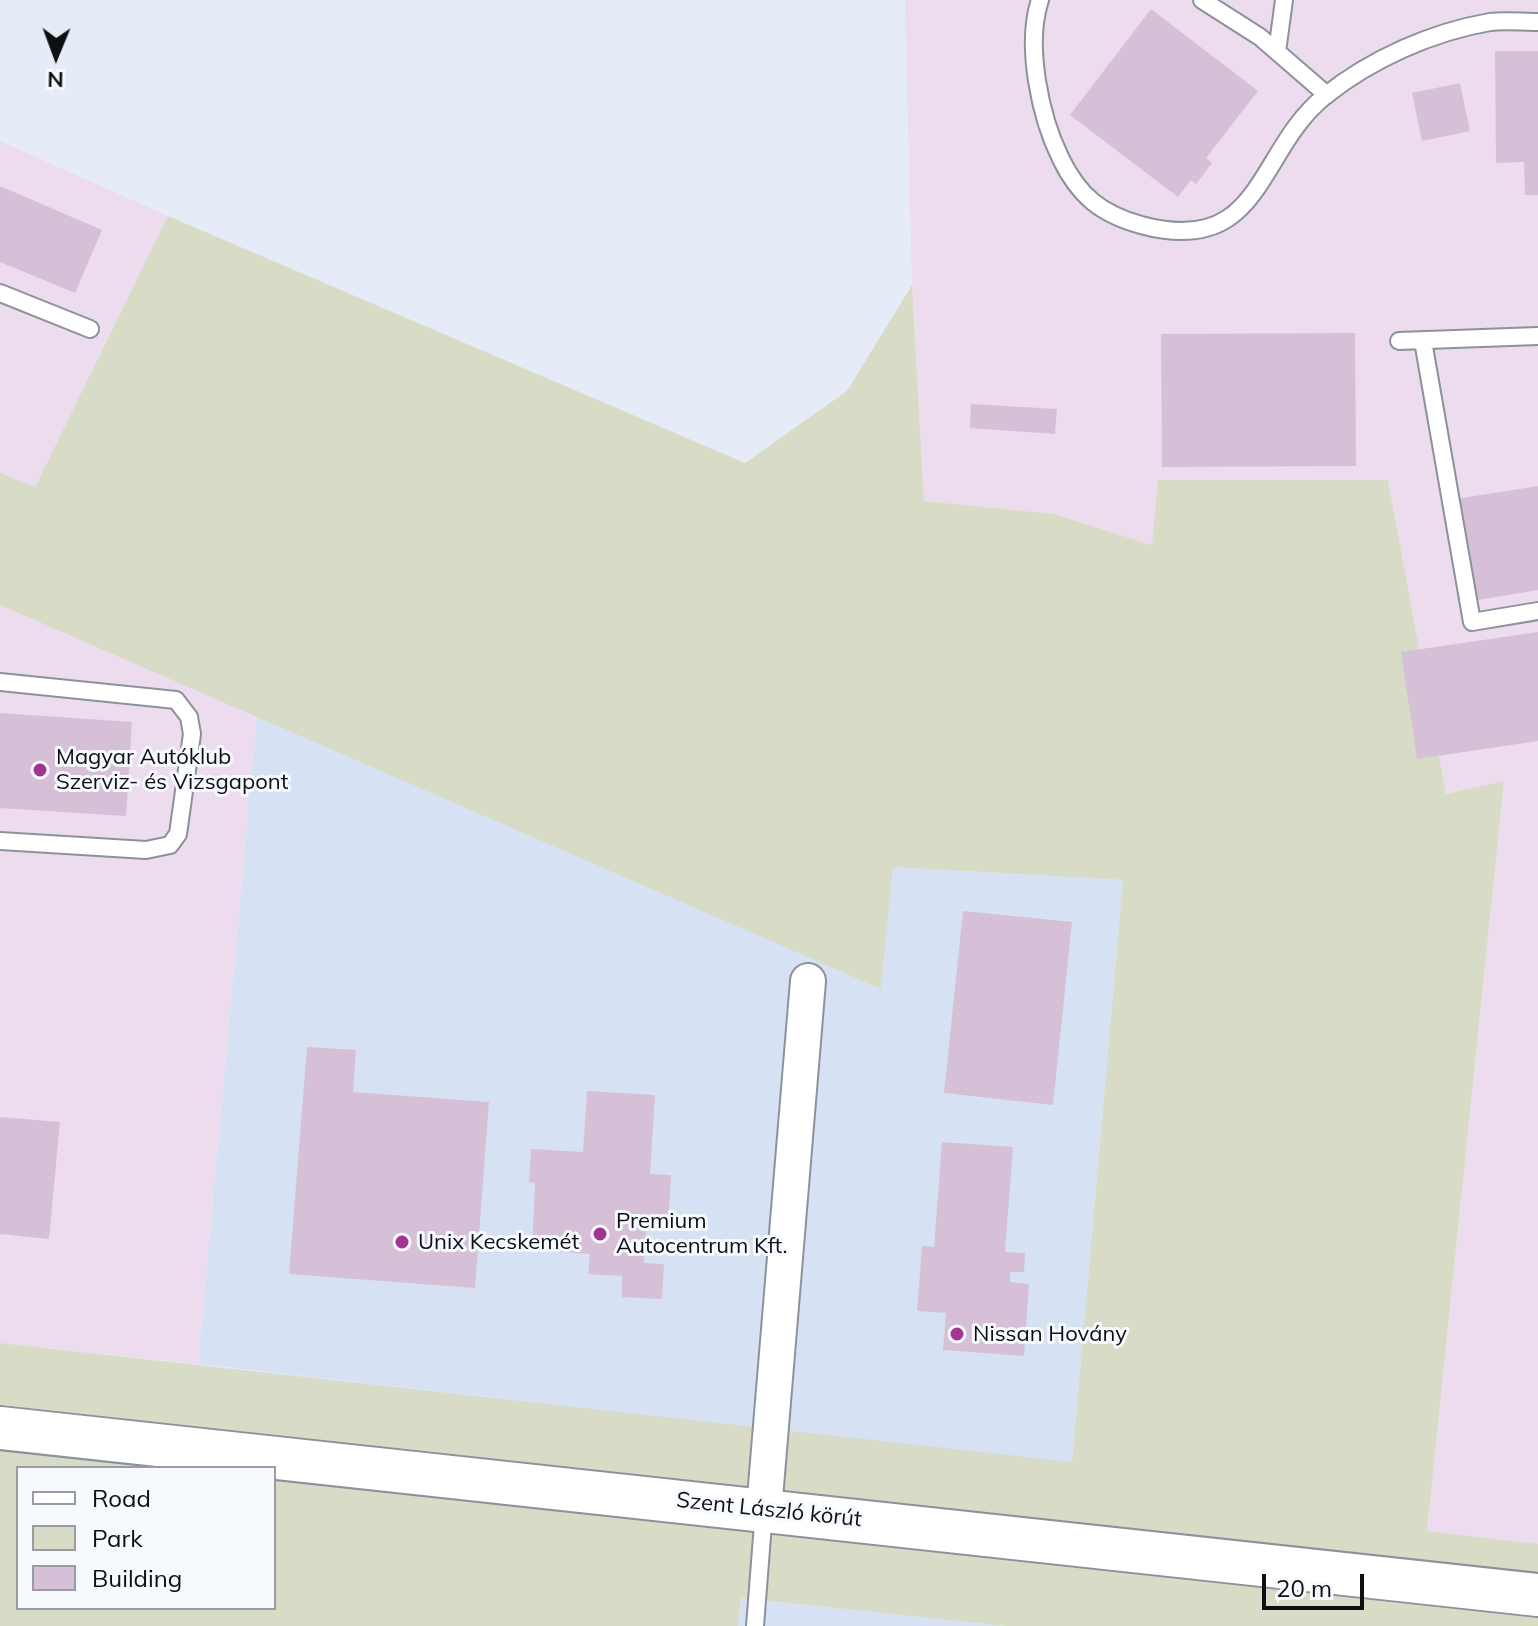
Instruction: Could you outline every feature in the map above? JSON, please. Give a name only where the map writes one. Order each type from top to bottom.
[{"type":"street","points":[[764,1510],[808,981]]},
{"type":"street","name":"Szent László körút","points":[[0,1428],[1538,1595]]},
{"type":"lane","points":[[1202,0],[1260,37],[1327,95]]},
{"type":"lane","points":[[1277,52],[1284,0]]},
{"type":"lane","points":[[1040,1],[1034,51],[1047,123],[1070,178],[1086,198],[1109,213],[1158,230],[1181,232],[1205,228],[1230,218],[1247,203],[1306,113],[1367,67],[1406,48],[1491,22],[1538,22]]},
{"type":"lane","points":[[0,293],[90,329]]},
{"type":"lane","points":[[1399,341],[1538,336]]},
{"type":"lane","points":[[1423,341],[1472,622],[1538,611]]},
{"type":"lane","points":[[0,682],[176,700],[189,717],[192,734],[178,834],[170,845],[146,850],[0,841]]},
{"type":"lane","points":[[755,1626],[764,1510]]},
{"type":"shaded area","points":[[905,0],[1538,0],[1538,1544],[1427,1532],[1504,782],[1446,794],[1388,480],[1152,545],[1054,514],[924,501],[912,285]]},
{"type":"shaded area","points":[[0,141],[168,216],[35,487],[0,473]]},
{"type":"shaded area","points":[[0,605],[257,716],[198,1364],[0,1343]]},
{"type":"shaded area","points":[[257,716],[881,988],[893,867],[1123,880],[1072,1463],[198,1364]]},
{"type":"shaded area","points":[[741,1598],[1005,1626],[738,1626]]},
{"type":"green space","points":[[168,216],[745,463],[847,391],[912,285],[924,501],[1054,514],[1152,545],[1158,480],[1388,480],[1446,794],[1504,781],[1427,1531],[1538,1544],[1538,1626],[1005,1626],[741,1598],[738,1626],[0,1626],[0,1343],[1072,1462],[1123,880],[893,867],[881,989],[0,605],[0,473],[35,487]]},
{"type":"building","points":[[1151,9],[1258,91],[1206,158],[1212,163],[1196,184],[1191,180],[1178,197],[1070,115]]},
{"type":"building","points":[[1495,51],[1538,51],[1538,195],[1525,195],[1524,162],[1496,163]]},
{"type":"building","points":[[1460,83],[1470,131],[1422,141],[1412,93]]},
{"type":"building","points":[[0,186],[102,230],[75,293],[0,262]]},
{"type":"building","points":[[1355,333],[1356,466],[1162,467],[1161,334]]},
{"type":"building","points":[[971,404],[1057,409],[1055,434],[970,428]]},
{"type":"building","points":[[1538,486],[1538,590],[1472,601],[1456,499]]},
{"type":"building","points":[[1538,632],[1538,741],[1417,759],[1401,652]]},
{"type":"building","points":[[0,713],[132,722],[126,816],[0,808]]},
{"type":"building","points":[[963,911],[1072,922],[1053,1105],[944,1093]]},
{"type":"building","points":[[307,1047],[356,1050],[353,1092],[489,1102],[475,1288],[289,1274]]},
{"type":"building","points":[[587,1091],[655,1095],[650,1174],[671,1175],[668,1229],[646,1227],[644,1263],[664,1264],[662,1299],[622,1297],[622,1276],[588,1274],[590,1254],[532,1250],[535,1183],[529,1182],[531,1149],[583,1152]]},
{"type":"building","points":[[0,1117],[60,1122],[49,1239],[0,1234]]},
{"type":"building","points":[[942,1142],[1013,1147],[1005,1252],[1025,1253],[1024,1272],[1010,1272],[1010,1282],[1029,1284],[1024,1356],[943,1350],[946,1313],[917,1311],[922,1246],[934,1247]]},
{"type":"place","name":"Magyar Autóklub Szerviz- és Vizsgapont","points":[[40,770]]},
{"type":"place","name":"Premium Autocentrum Kft.","points":[[600,1234]]},
{"type":"place","name":"Unix Kecskemét","points":[[402,1242]]},
{"type":"place","name":"Nissan Hovány","points":[[957,1334]]}]
